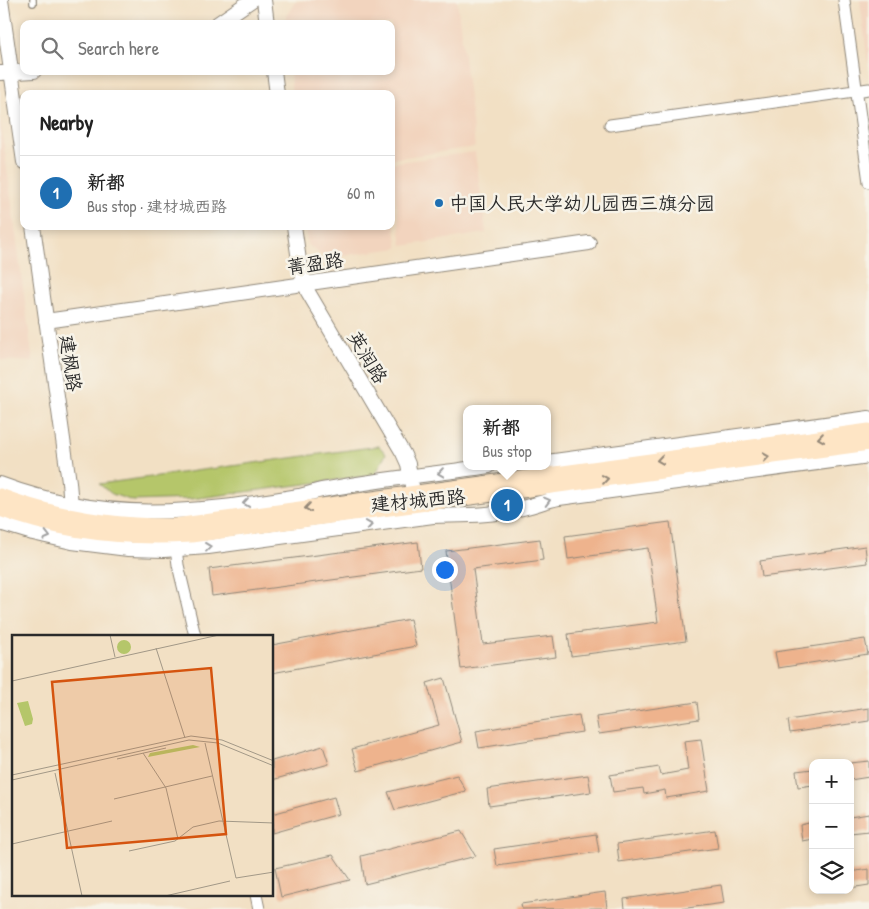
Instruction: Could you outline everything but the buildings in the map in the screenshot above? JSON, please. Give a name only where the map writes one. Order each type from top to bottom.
[{"type":"main road","name":"建材城西路","points":[[0,510],[74,530],[118,535],[175,537],[869,431]]},
{"type":"main road","name":"建材城西路","points":[[414,500],[869,443]]},
{"type":"main road","name":"建材城西路","points":[[0,496],[34,508],[68,516],[141,526],[175,537]]},
{"type":"street","points":[[1,0],[6,73],[20,142]]},
{"type":"street","points":[[223,20],[252,0]]},
{"type":"street","points":[[264,0],[266,20]]},
{"type":"street","points":[[844,0],[869,182]]},
{"type":"street","points":[[6,73],[20,72]]},
{"type":"street","points":[[275,75],[276,90]]},
{"type":"street","points":[[610,125],[869,88]]},
{"type":"street","name":"建枫路","points":[[34,230],[71,505]]},
{"type":"street","name":"英润路","points":[[295,230],[304,284],[312,301],[403,453],[408,464],[414,500]]},
{"type":"street","name":"菁盈路","points":[[46,321],[589,243]]},
{"type":"street","points":[[551,461],[869,418]]},
{"type":"street","name":"建材城西路","points":[[0,522],[33,533],[81,544],[135,549],[175,537],[208,547],[433,516],[471,516],[519,509],[559,498],[869,456]]},
{"type":"street","name":"建材城西路","points":[[0,484],[71,505],[152,512],[193,510],[299,496],[329,488],[463,470]]},
{"type":"street","points":[[91,508],[102,510],[141,526]]},
{"type":"street","points":[[175,537],[178,565],[194,635]]},
{"type":"street","points":[[256,896],[259,909]]},
{"type":"shaded area","points":[[305,0],[457,0],[475,147],[395,158],[395,90],[292,90],[290,75],[395,75],[395,20],[284,20],[295,2]]},
{"type":"shaded area","points":[[860,0],[869,0],[869,63],[868,63]]},
{"type":"shaded area","points":[[0,116],[33,362],[0,360]]},
{"type":"shaded area","name":"中国人民大学幼儿园西三旗分园","points":[[475,152],[486,233],[402,246],[395,193],[395,162]]},
{"type":"shaded area","points":[[306,230],[395,230],[398,248],[325,258],[307,244]]},
{"type":"green space","points":[[379,446],[386,454],[375,475],[191,499],[133,501],[112,494],[99,484]]},
{"type":"place","name":"中国人民大学幼儿园西三旗分园","points":[[439,203]]},
{"type":"place","name":"新都","points":[[507,505]]}]
